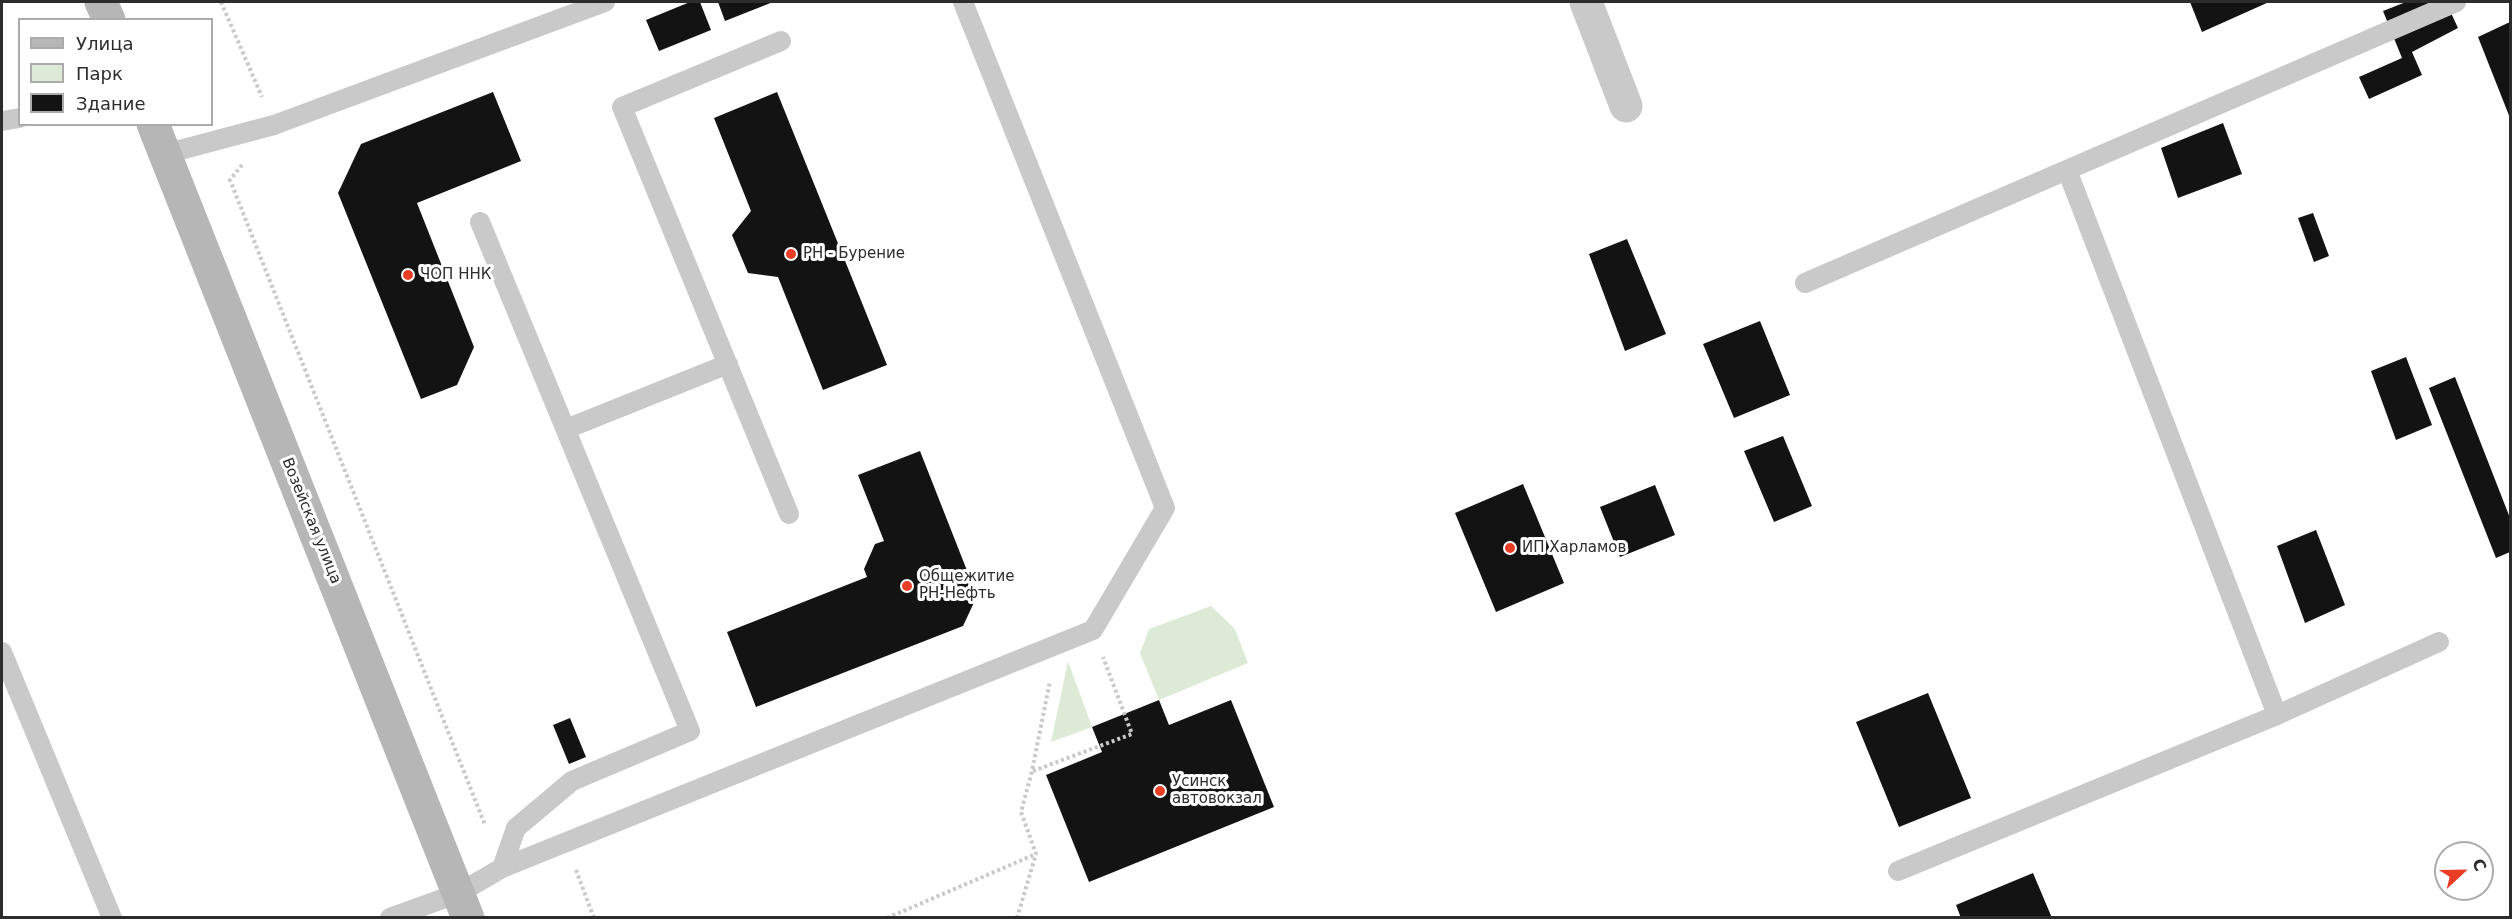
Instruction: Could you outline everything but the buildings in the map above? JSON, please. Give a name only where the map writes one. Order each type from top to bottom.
[{"type":"main road","points":[[101,2],[108,18]]},
{"type":"main road","name":"Возейская улица","points":[[154,126],[464,905]]},
{"type":"street","points":[[1586,2],[1626,106]]},
{"type":"lane","points":[[165,154],[274,125],[604,2]]},
{"type":"lane","points":[[390,918],[464,905],[502,868],[1093,630],[1165,508],[963,2]]},
{"type":"lane","points":[[1805,283],[2456,2]]},
{"type":"lane","points":[[782,41],[622,107],[789,514]]},
{"type":"lane","points":[[2,121],[18,118]]},
{"type":"lane","points":[[2067,170],[2277,715]]},
{"type":"lane","points":[[480,222],[690,731],[572,781],[516,828],[502,868]]},
{"type":"lane","points":[[566,429],[728,364]]},
{"type":"lane","points":[[1898,871],[2277,715],[2439,642]]},
{"type":"lane","points":[[2,652],[112,918]]},
{"type":"path","points":[[221,2],[274,125],[230,180],[502,868]]},
{"type":"path","points":[[1032,771],[1132,734],[1093,630]]},
{"type":"path","points":[[1017,918],[1036,854],[1021,812],[1032,771],[1057,644]]},
{"type":"path","points":[[886,918],[1036,854]]},
{"type":"path","points":[[574,865],[594,918]]},
{"type":"green space","points":[[1211,606],[1235,629],[1248,663],[1159,700],[1140,653],[1149,629]]},
{"type":"green space","points":[[1068,661],[1092,727],[1051,742]]},
{"type":"place","name":"РН - Бурение","points":[[791,254]]},
{"type":"place","name":"ЧОП ННК","points":[[408,275]]},
{"type":"place","name":"ИП Харламов","points":[[1510,548]]},
{"type":"place","name":"Общежитие РН-Нефть","points":[[907,586]]},
{"type":"place","name":"Усинск автовокзал","points":[[1160,791]]}]
